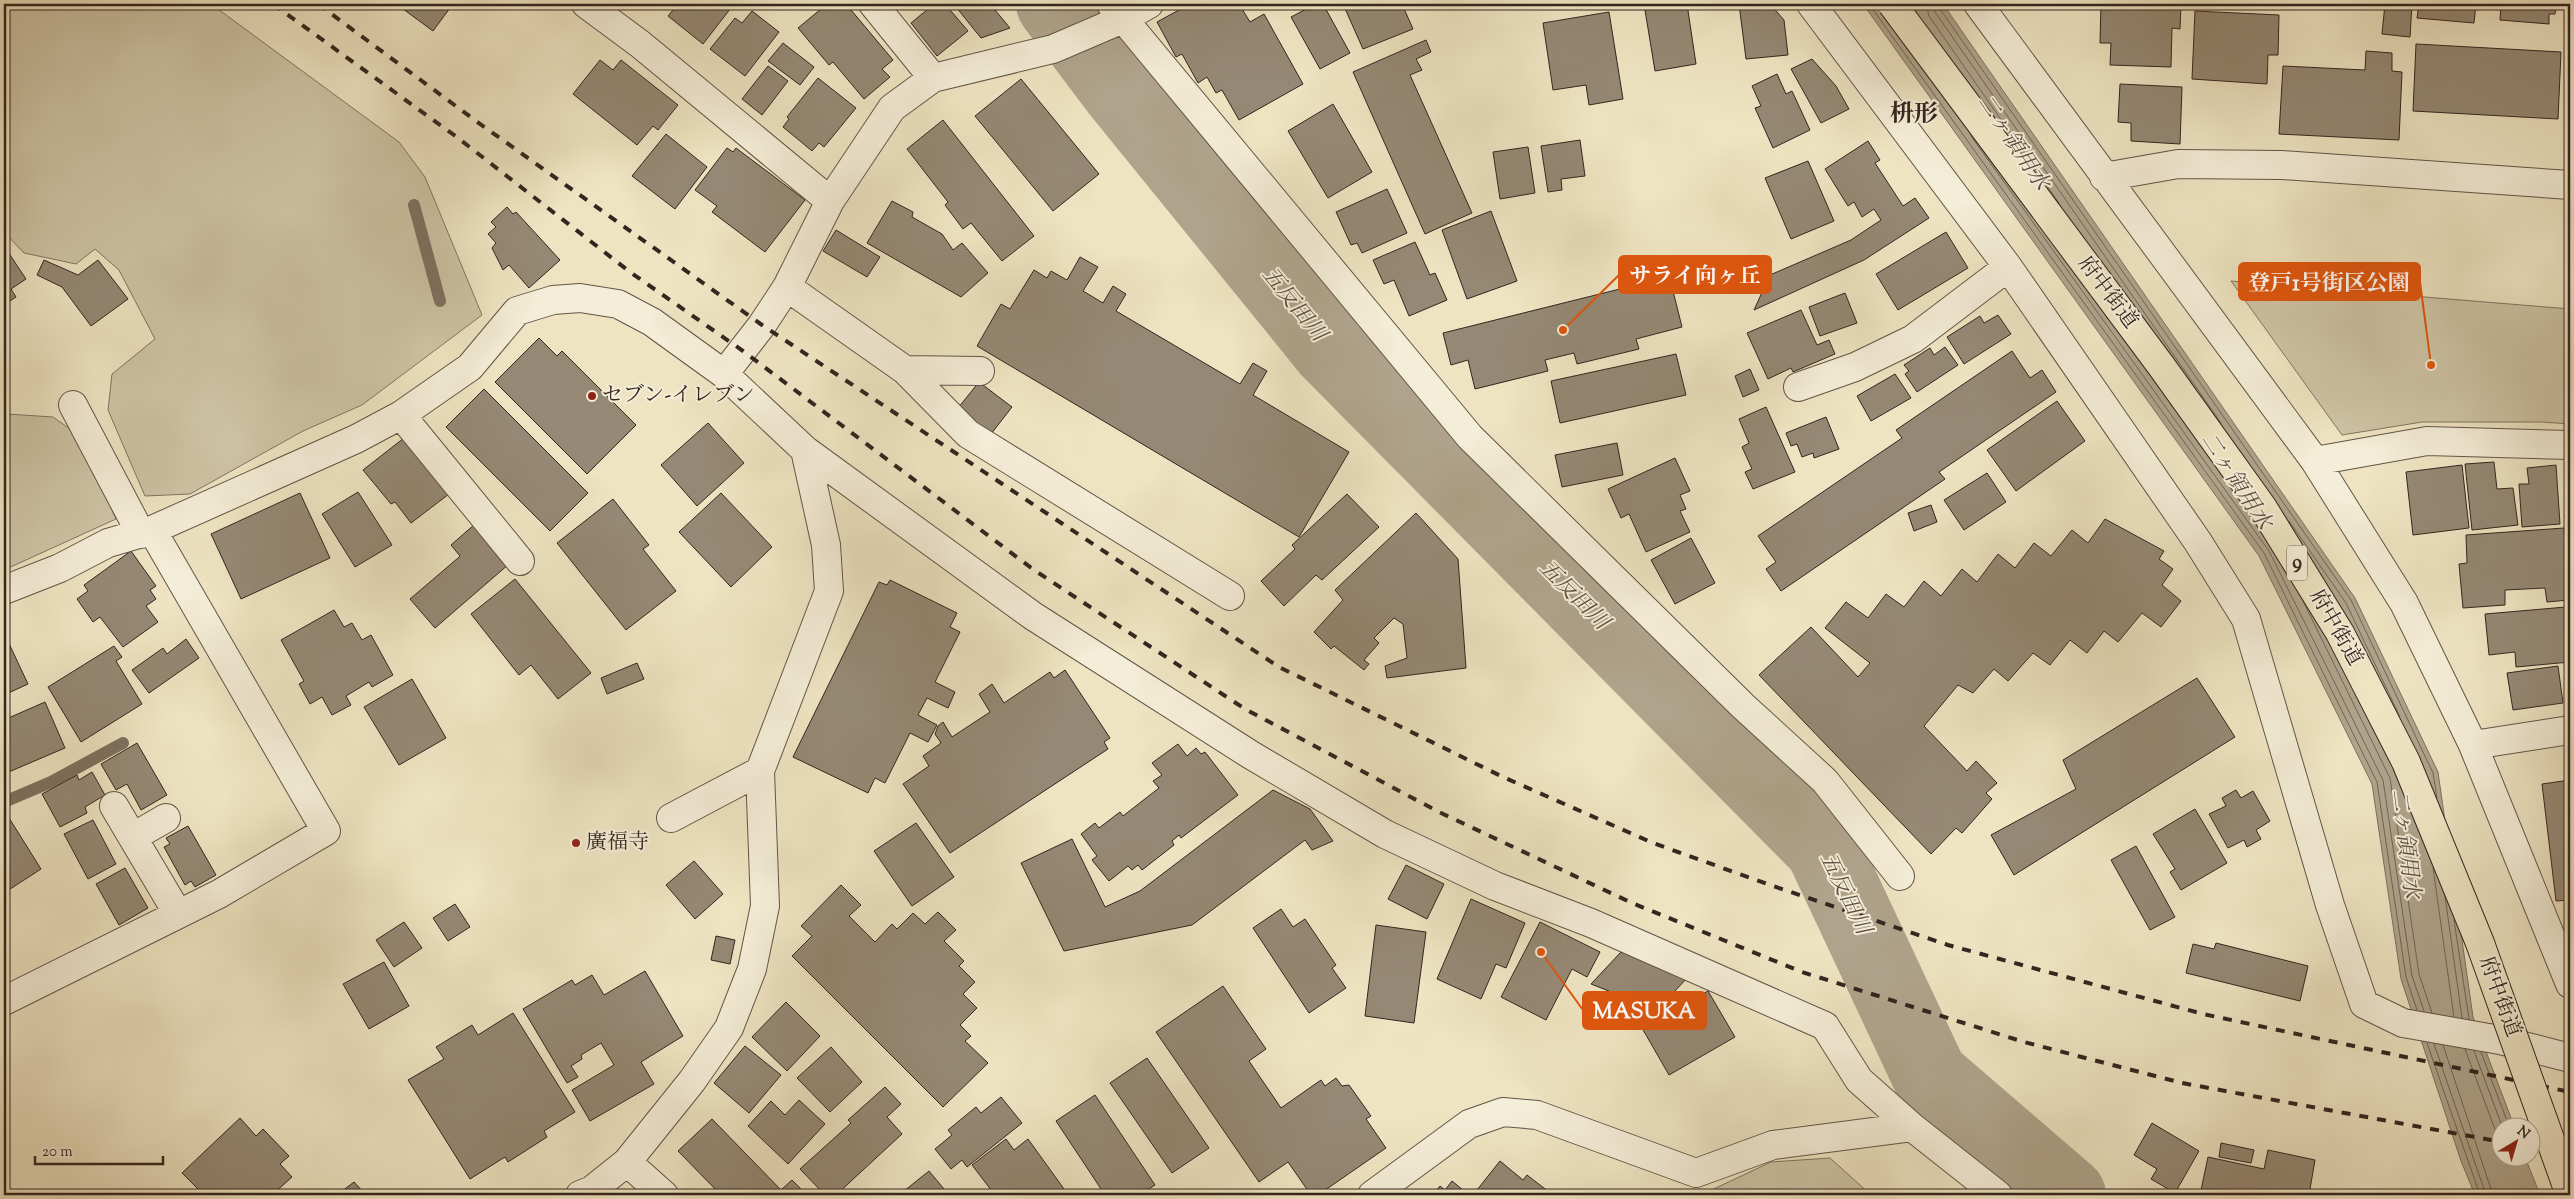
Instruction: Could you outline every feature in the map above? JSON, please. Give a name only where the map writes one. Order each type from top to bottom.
[{"type":"main road","name":"府中街道","points":[[1892,4],[2162,367],[2263,508],[2340,633],[2413,780],[2480,943],[2570,1195]]},
{"type":"street","points":[[586,4],[640,44],[830,200]]},
{"type":"street","points":[[873,4],[933,78]]},
{"type":"street","points":[[724,374],[762,325],[787,287],[830,200],[892,108],[933,78],[1053,49],[1115,15],[1149,4]]},
{"type":"street","points":[[1811,4],[2008,267],[2198,542],[2246,619],[2330,905],[2364,1004],[2403,1023],[2500,1040],[2570,1058]]},
{"type":"street","points":[[1978,4],[2315,461],[2404,602],[2473,745],[2570,984]]},
{"type":"street","points":[[1115,15],[1470,436],[1743,706],[1825,780],[1900,876]]},
{"type":"street","points":[[2104,177],[2178,164],[2263,165],[2570,185]]},
{"type":"street","points":[[1798,387],[1855,367],[1912,338],[2008,267]]},
{"type":"street","points":[[787,287],[905,370],[968,434],[1230,596]]},
{"type":"street","points":[[4,590],[60,568],[108,543],[147,532],[356,439],[401,416],[470,367],[517,311],[553,300],[580,298],[618,304],[652,322],[724,374],[805,450],[1033,616],[1251,755],[1385,834],[1494,886],[1592,923],[1825,1026],[1859,1080],[1912,1127],[1998,1195]]},
{"type":"street","points":[[905,370],[980,372]]},
{"type":"street","points":[[4,1001],[219,894],[326,831],[73,405]]},
{"type":"street","points":[[401,416],[520,561]]},
{"type":"street","points":[[2315,461],[2427,441],[2570,444]]},
{"type":"street","points":[[580,1195],[592,1190],[627,1162],[692,1081],[729,1028],[752,969],[765,906],[760,771],[830,591],[826,545],[805,450]]},
{"type":"street","points":[[2473,745],[2570,730]]},
{"type":"street","points":[[671,818],[760,771]]},
{"type":"street","points":[[114,806],[178,914]]},
{"type":"street","points":[[133,837],[166,818]]},
{"type":"street","points":[[1372,1195],[1469,1124],[1503,1112],[1537,1115],[1696,1173],[1773,1145],[1912,1127]]},
{"type":"street","points":[[627,1162],[664,1195]]},
{"type":"shaded area","points":[[4,4],[211,4],[399,142],[425,177],[482,315],[362,405],[303,431],[190,494],[145,496],[108,410],[112,374],[155,339],[119,270],[95,249],[76,264],[24,253],[4,232]]},
{"type":"shaded area","points":[[2231,281],[2570,309],[2570,424],[2542,422],[2422,422],[2342,435]]},
{"type":"shaded area","points":[[7,414],[53,417],[80,436],[116,519],[4,570],[4,417]]},
{"type":"shaded area","points":[[1830,1158],[1871,1195],[1701,1195],[1771,1162]]},
{"type":"water","name":"二ヶ領用水","points":[[1863,4],[1943,4],[2355,598],[2438,772],[2473,1017],[2510,1116],[2492,1116],[2492,1166],[2529,1166],[2540,1195],[2475,1195],[2461,1161],[2401,979],[2372,784],[2259,556]]},
{"type":"water","points":[[1871,1034],[1943,1053],[1966,1098],[2089,1195],[2027,1195],[1900,1089]]},
{"type":"building","points":[[401,4],[453,4],[433,31],[399,6]]},
{"type":"building","points":[[678,4],[734,4],[703,44],[668,16]]},
{"type":"building","points":[[827,4],[846,4],[893,60],[882,69],[890,77],[864,99],[833,62],[829,65],[798,28]]},
{"type":"building","points":[[934,4],[945,4],[968,31],[937,56],[911,23]]},
{"type":"building","points":[[960,4],[990,4],[1010,28],[981,38],[956,7]]},
{"type":"building","points":[[1190,4],[1239,4],[1250,22],[1264,14],[1303,84],[1239,120],[1222,90],[1216,93],[1207,77],[1198,83],[1182,54],[1176,57],[1157,22]]},
{"type":"building","points":[[1316,4],[1323,4],[1350,53],[1320,69],[1291,17]]},
{"type":"building","points":[[1343,4],[1402,4],[1413,29],[1363,49]]},
{"type":"building","points":[[1644,4],[1687,4],[1696,64],[1655,71]]},
{"type":"building","points":[[1739,4],[1770,4],[1784,20],[1788,55],[1746,59]]},
{"type":"building","points":[[2101,4],[2181,4],[2180,29],[2172,28],[2171,67],[2110,65],[2111,43],[2100,43]]},
{"type":"building","points":[[2385,4],[2412,4],[2410,37],[2382,34]]},
{"type":"building","points":[[2419,4],[2476,4],[2474,23],[2417,18]]},
{"type":"building","points":[[2501,4],[2556,4],[2555,14],[2549,14],[2549,24],[2500,20]]},
{"type":"building","points":[[752,11],[779,32],[745,76],[710,49],[735,18],[742,23]]},
{"type":"building","points":[[2195,11],[2279,15],[2278,55],[2268,55],[2267,84],[2192,79]]},
{"type":"building","points":[[1609,12],[1623,99],[1589,105],[1586,85],[1553,90],[1543,23]]},
{"type":"building","points":[[1426,40],[1431,52],[1416,59],[1422,70],[1410,75],[1472,213],[1425,234],[1353,72]]},
{"type":"building","points":[[783,43],[814,67],[800,85],[768,61]]},
{"type":"building","points":[[2416,44],[2561,52],[2558,119],[2413,111]]},
{"type":"building","points":[[2366,51],[2392,53],[2392,71],[2402,72],[2399,140],[2279,134],[2283,66],[2365,70]]},
{"type":"building","points":[[1812,59],[1836,86],[1849,109],[1821,123],[1791,69]]},
{"type":"building","points":[[600,60],[613,70],[621,60],[678,105],[658,130],[653,126],[637,145],[573,94]]},
{"type":"building","points":[[768,66],[788,81],[762,115],[742,99]]},
{"type":"building","points":[[1777,74],[1786,94],[1792,91],[1810,130],[1773,148],[1755,108],[1761,106],[1752,86]]},
{"type":"building","points":[[818,78],[856,108],[824,147],[819,143],[812,151],[783,127],[789,119],[787,117]]},
{"type":"building","points":[[1021,79],[1099,174],[1053,211],[975,116]]},
{"type":"building","points":[[2120,84],[2182,87],[2180,144],[2131,141],[2131,123],[2118,122]]},
{"type":"building","points":[[2566,93],[2570,93],[2570,154],[2565,154]]},
{"type":"building","points":[[1333,104],[1372,172],[1328,198],[1288,131]]},
{"type":"building","points":[[943,120],[1034,236],[1002,261],[971,223],[963,229],[945,205],[948,202],[907,149]]},
{"type":"building","points":[[666,134],[707,167],[675,209],[632,176]]},
{"type":"building","points":[[1580,140],[1585,176],[1561,179],[1562,190],[1548,192],[1541,146]]},
{"type":"building","points":[[1868,141],[1880,160],[1875,163],[1903,206],[1915,198],[1929,218],[1864,260],[1754,310],[1770,275],[1851,240],[1881,220],[1874,209],[1862,217],[1854,202],[1848,206],[1825,169]]},
{"type":"building","points":[[1528,147],[1535,193],[1500,199],[1493,152]]},
{"type":"building","points":[[727,148],[733,152],[736,148],[805,200],[765,252],[712,212],[717,206],[695,190]]},
{"type":"building","points":[[1808,161],[1834,221],[1791,239],[1765,178]]},
{"type":"building","points":[[1387,189],[1407,233],[1362,253],[1357,243],[1351,245],[1336,212]]},
{"type":"building","points":[[892,201],[913,212],[912,217],[942,234],[953,250],[962,243],[988,273],[961,297],[867,243]]},
{"type":"building","points":[[507,207],[513,214],[516,212],[560,260],[529,288],[509,265],[503,270],[492,248],[496,243],[488,234],[496,227],[491,222]]},
{"type":"building","points":[[1491,211],[1517,281],[1467,299],[1442,230]]},
{"type":"building","points":[[836,230],[880,257],[867,277],[823,251]]},
{"type":"building","points":[[1946,232],[1968,268],[1898,310],[1876,274]]},
{"type":"building","points":[[1415,242],[1430,275],[1435,273],[1447,300],[1409,316],[1394,280],[1384,284],[1373,260]]},
{"type":"building","points":[[4,246],[26,279],[11,289],[16,297],[4,305]]},
{"type":"building","points":[[1080,257],[1098,267],[1083,291],[1103,303],[1113,286],[1126,294],[1116,311],[1240,384],[1253,363],[1267,371],[1253,395],[1349,452],[1299,537],[977,346],[1001,304],[1010,309],[1034,270],[1047,278],[1051,271],[1067,280]]},
{"type":"building","points":[[44,260],[78,275],[98,260],[128,299],[91,326],[62,287],[37,275]]},
{"type":"building","points":[[1667,267],[1682,327],[1636,339],[1639,349],[1577,364],[1574,353],[1545,360],[1548,371],[1475,389],[1468,360],[1451,365],[1443,333],[1628,287],[1625,277]]},
{"type":"building","points":[[1845,293],[1857,323],[1820,336],[1809,307]]},
{"type":"building","points":[[1801,310],[1817,345],[1829,340],[1835,354],[1793,372],[1791,368],[1768,379],[1747,333]]},
{"type":"building","points":[[1998,315],[2011,334],[1964,364],[1947,337],[1980,316],[1984,323]]},
{"type":"building","points":[[539,338],[557,356],[562,351],[636,425],[587,474],[495,382]]},
{"type":"building","points":[[1945,347],[1958,365],[1917,392],[1905,374],[1909,371],[1904,365],[1930,348],[1934,355]]},
{"type":"building","points":[[2012,351],[2030,378],[2042,370],[2056,392],[1939,472],[1945,479],[1781,591],[1766,569],[1776,562],[1758,536],[1902,438],[1896,430]]},
{"type":"building","points":[[1676,354],[1686,395],[1560,423],[1551,381]]},
{"type":"building","points":[[1750,369],[1759,390],[1743,397],[1735,376]]},
{"type":"building","points":[[1895,374],[1911,398],[1871,421],[1857,396]]},
{"type":"building","points":[[979,382],[1012,407],[991,434],[958,408]]},
{"type":"building","points":[[484,389],[588,493],[550,531],[446,427]]},
{"type":"building","points":[[2057,401],[2085,441],[2016,491],[1987,450]]},
{"type":"building","points":[[1766,407],[1795,472],[1753,489],[1745,472],[1752,469],[1742,447],[1749,443],[1739,419]]},
{"type":"building","points":[[1826,417],[1839,449],[1814,458],[1813,453],[1802,457],[1797,444],[1791,446],[1786,433]]},
{"type":"building","points":[[708,423],[744,463],[697,506],[661,465]]},
{"type":"building","points":[[404,438],[449,494],[411,523],[395,502],[391,504],[363,470]]},
{"type":"building","points":[[1617,443],[1623,475],[1562,487],[1555,455]]},
{"type":"building","points":[[1675,458],[1690,491],[1680,495],[1686,509],[1680,511],[1690,532],[1646,552],[1629,514],[1621,518],[1608,489]]},
{"type":"building","points":[[2494,462],[2497,489],[2513,488],[2518,525],[2472,530],[2465,464]]},
{"type":"building","points":[[2462,465],[2469,528],[2413,535],[2406,472]]},
{"type":"building","points":[[2556,465],[2560,524],[2522,527],[2519,484],[2529,484],[2527,468]]},
{"type":"building","points":[[1987,473],[2006,502],[1964,530],[1944,500]]},
{"type":"building","points":[[2567,482],[2570,482],[2570,538]]},
{"type":"building","points":[[358,492],[392,545],[355,567],[322,514]]},
{"type":"building","points":[[300,493],[330,558],[241,599],[211,534]]},
{"type":"building","points":[[721,493],[772,547],[731,587],[679,532]]},
{"type":"building","points":[[1347,494],[1379,527],[1322,580],[1316,575],[1284,606],[1261,581],[1295,549],[1292,545]]},
{"type":"building","points":[[613,499],[649,545],[643,549],[676,591],[626,630],[557,543]]},
{"type":"building","points":[[1931,505],[1937,522],[1914,531],[1908,513]]},
{"type":"building","points":[[1416,513],[1458,559],[1466,668],[1387,678],[1385,666],[1407,658],[1403,624],[1394,618],[1374,638],[1379,643],[1364,660],[1369,664],[1364,670],[1334,646],[1331,649],[1314,632],[1343,600],[1335,590]]},
{"type":"building","points":[[2105,519],[2164,551],[2159,559],[2173,569],[2162,585],[2181,601],[2161,627],[2142,613],[2118,642],[2104,631],[2087,653],[2070,640],[2050,665],[2033,653],[2008,681],[1994,669],[1973,693],[1958,685],[1924,726],[1967,771],[1976,761],[1997,783],[1986,793],[1992,799],[1962,833],[1956,828],[1931,854],[1759,675],[1811,627],[1858,677],[1870,663],[1825,628],[1846,602],[1868,618],[1886,594],[1904,607],[1924,581],[1941,596],[1962,569],[1977,582],[1998,554],[2015,568],[2034,543],[2051,556],[2072,530],[2088,543]]},
{"type":"building","points":[[475,524],[509,564],[435,628],[410,599],[460,556],[451,545]]},
{"type":"building","points":[[2564,528],[2569,600],[2547,602],[2545,588],[2505,590],[2505,605],[2463,608],[2459,564],[2467,563],[2466,535]]},
{"type":"building","points":[[1691,538],[1715,583],[1675,604],[1651,560]]},
{"type":"building","points":[[131,551],[156,586],[150,590],[156,599],[146,606],[158,622],[123,647],[100,617],[93,622],[77,599],[88,591],[84,585]]},
{"type":"building","points":[[515,579],[591,673],[558,699],[531,665],[519,675],[471,614]]},
{"type":"building","points":[[890,580],[957,613],[950,627],[960,632],[935,682],[955,692],[948,708],[927,698],[918,715],[937,725],[928,742],[910,733],[885,783],[875,778],[868,793],[793,757],[879,582],[887,585]]},
{"type":"building","points":[[2566,607],[2570,662],[2516,667],[2515,652],[2489,655],[2485,614]]},
{"type":"building","points":[[334,610],[344,627],[352,623],[362,640],[371,635],[393,675],[372,687],[369,682],[346,696],[351,705],[332,715],[322,697],[310,704],[299,684],[304,681],[281,640]]},
{"type":"building","points":[[4,633],[28,684],[4,695]]},
{"type":"building","points":[[186,639],[199,658],[149,693],[132,670],[163,648],[167,654]]},
{"type":"building","points":[[114,646],[122,657],[116,661],[142,704],[81,742],[48,687]]},
{"type":"building","points":[[637,663],[644,679],[607,694],[601,678]]},
{"type":"building","points":[[2558,666],[2563,703],[2513,710],[2507,673]]},
{"type":"building","points":[[1065,670],[1110,738],[1104,742],[1108,749],[950,853],[903,784],[929,766],[923,756],[941,743],[935,734],[938,726],[943,722],[952,737],[990,712],[979,694],[992,684],[1004,703],[1050,672],[1054,678]]},
{"type":"building","points":[[2197,678],[2235,737],[2014,875],[1991,835],[2076,789],[2063,760]]},
{"type":"building","points":[[412,679],[446,738],[399,765],[364,707]]},
{"type":"building","points":[[45,702],[65,748],[4,774],[4,720]]},
{"type":"building","points":[[137,743],[167,795],[141,810],[127,784],[116,790],[101,764]]},
{"type":"building","points":[[1178,744],[1187,756],[1196,748],[1201,754],[1205,752],[1238,795],[1181,838],[1179,835],[1172,841],[1174,845],[1142,870],[1138,865],[1132,870],[1128,866],[1109,881],[1092,860],[1097,856],[1081,834],[1095,823],[1099,828],[1120,812],[1123,816],[1159,788],[1153,781],[1162,775],[1152,763]]},
{"type":"building","points":[[92,772],[105,795],[85,807],[87,813],[60,827],[42,794],[77,775],[79,780]]},
{"type":"building","points":[[2570,780],[2570,900],[2556,901],[2542,784]]},
{"type":"building","points":[[1273,790],[1310,809],[1333,841],[1312,850],[1305,840],[1192,925],[1064,951],[1021,863],[1072,839],[1105,907],[1140,891]]},
{"type":"building","points":[[2236,790],[2241,798],[2253,791],[2270,821],[2256,830],[2261,839],[2247,847],[2244,840],[2228,848],[2209,814],[2226,806],[2222,798]]},
{"type":"building","points":[[2195,809],[2227,863],[2181,890],[2170,872],[2175,869],[2153,834]]},
{"type":"building","points":[[4,810],[41,869],[4,893]]},
{"type":"building","points":[[93,820],[116,864],[88,879],[64,834]]},
{"type":"building","points":[[916,823],[954,877],[912,906],[874,851]]},
{"type":"building","points":[[188,826],[216,875],[195,887],[191,881],[185,885],[164,847],[170,844],[166,838]]},
{"type":"building","points":[[2136,846],[2175,917],[2150,930],[2111,860]]},
{"type":"building","points":[[694,861],[723,894],[695,919],[666,885]]},
{"type":"building","points":[[1406,865],[1444,884],[1427,919],[1388,899]]},
{"type":"building","points":[[125,868],[148,908],[119,925],[96,884]]},
{"type":"building","points":[[841,885],[861,905],[849,916],[875,942],[892,924],[897,929],[913,913],[925,924],[938,912],[956,930],[944,941],[964,961],[959,966],[975,982],[963,994],[977,1008],[960,1025],[971,1036],[965,1041],[988,1063],[943,1107],[792,956],[812,936],[801,926]]},
{"type":"building","points":[[1471,899],[1525,923],[1506,968],[1496,964],[1481,999],[1437,979]]},
{"type":"building","points":[[455,904],[470,927],[448,941],[433,918]]},
{"type":"building","points":[[1281,909],[1293,927],[1305,919],[1336,965],[1332,968],[1346,988],[1309,1013],[1253,928]]},
{"type":"building","points":[[404,922],[422,948],[394,967],[376,940]]},
{"type":"building","points":[[1540,922],[1600,952],[1587,977],[1572,969],[1546,1020],[1501,997]]},
{"type":"building","points":[[1376,925],[1426,932],[1414,1023],[1365,1016]]},
{"type":"building","points":[[716,936],[735,940],[730,964],[711,960]]},
{"type":"building","points":[[2216,943],[2308,966],[2300,1001],[2186,973],[2193,944],[2214,949]]},
{"type":"building","points":[[1621,952],[1689,976],[1657,1010],[1591,984]]},
{"type":"building","points":[[384,962],[409,1006],[369,1029],[343,984]]},
{"type":"building","points":[[645,971],[683,1036],[641,1062],[654,1084],[590,1121],[572,1090],[614,1065],[601,1043],[581,1055],[582,1059],[571,1066],[578,1077],[567,1083],[523,1009],[572,980],[575,985],[592,975],[604,995]]},
{"type":"building","points":[[1223,986],[1266,1049],[1249,1061],[1281,1108],[1321,1080],[1325,1086],[1336,1078],[1342,1086],[1349,1085],[1371,1116],[1366,1119],[1386,1148],[1318,1195],[1311,1195],[1288,1162],[1259,1182],[1156,1032]]},
{"type":"building","points":[[1708,991],[1735,1037],[1669,1075],[1642,1028]]},
{"type":"building","points":[[786,1002],[820,1036],[787,1071],[752,1037]]},
{"type":"building","points":[[513,1013],[575,1112],[544,1131],[547,1137],[508,1162],[505,1157],[470,1179],[408,1080],[444,1059],[436,1047],[472,1025],[478,1035]]},
{"type":"building","points":[[745,1046],[781,1075],[749,1113],[714,1083]]},
{"type":"building","points":[[831,1047],[862,1082],[830,1112],[797,1078]]},
{"type":"building","points":[[1147,1058],[1209,1148],[1172,1173],[1110,1083]]},
{"type":"building","points":[[885,1087],[901,1104],[887,1117],[902,1134],[836,1195],[825,1195],[800,1169],[851,1123],[848,1120]]},
{"type":"building","points":[[1095,1095],[1155,1185],[1139,1195],[1105,1195],[1056,1121]]},
{"type":"building","points":[[1001,1097],[1022,1123],[967,1167],[962,1160],[951,1169],[935,1149],[952,1135],[948,1130],[976,1107],[981,1113]]},
{"type":"building","points":[[799,1100],[825,1124],[788,1164],[748,1126],[771,1101],[785,1115]]},
{"type":"building","points":[[240,1118],[256,1136],[263,1129],[289,1156],[280,1164],[292,1177],[272,1195],[204,1195],[182,1173]]},
{"type":"building","points":[[712,1119],[781,1190],[792,1180],[807,1195],[721,1195],[678,1151]]},
{"type":"building","points":[[2152,1123],[2199,1151],[2175,1193],[2151,1179],[2157,1169],[2134,1155]]},
{"type":"building","points":[[1006,1139],[1014,1150],[1028,1139],[1064,1189],[1056,1195],[1004,1195],[1003,1193],[995,1195],[972,1165]]},
{"type":"building","points":[[2221,1143],[2254,1150],[2251,1163],[2219,1157]]},
{"type":"building","points":[[2268,1150],[2315,1160],[2309,1195],[2200,1195],[2208,1157],[2264,1169]]},
{"type":"building","points":[[1500,1161],[1523,1180],[1527,1175],[1553,1195],[1473,1195]]},
{"type":"building","points":[[929,1171],[949,1195],[899,1195]]},
{"type":"building","points":[[1452,1181],[1469,1195],[1433,1195],[1440,1186],[1445,1190]]},
{"type":"building","points":[[354,1182],[366,1195],[337,1195]]},
{"type":"waterway","name":"五反田川","points":[[1054,4],[1118,89],[1330,350],[1823,848],[1930,1076],[2068,1195]]},
{"type":"waterway","points":[[414,205],[440,301]]},
{"type":"waterway","points":[[1736,730],[1742,769]]},
{"type":"waterway","points":[[4,802],[51,782],[123,743]]},
{"type":"railway","points":[[273,4],[458,138],[630,272],[743,351],[1034,570],[1245,709],[1439,812],[1632,903],[1802,972],[2024,1042],[2182,1083],[2492,1140]]},
{"type":"railway","points":[[318,4],[476,121],[762,325],[1279,667],[1503,777],[1653,843],[1948,945],[2203,1014],[2570,1092]]},
{"type":"railway","points":[[2542,1148],[2570,1152]]},
{"type":"place","name":"サライ向ヶ丘","points":[[1563,330]]},
{"type":"place","name":"登戸1号街区公園","points":[[2431,365]]},
{"type":"place","name":"セブン-イレブン","points":[[592,396]]},
{"type":"place","name":"廣福寺","points":[[576,843]]},
{"type":"place","name":"MASUKA","points":[[1541,952]]},
{"type":"district","name":"枡形","points":[[1914,115]]}]
